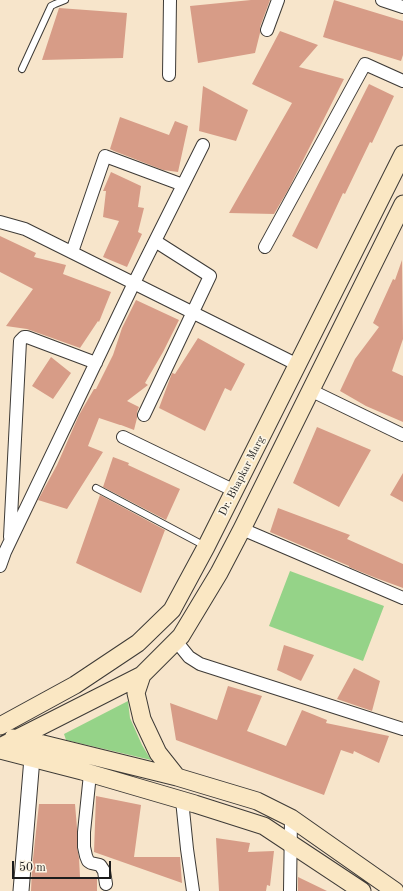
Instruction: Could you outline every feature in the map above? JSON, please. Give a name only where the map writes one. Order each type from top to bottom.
[{"type":"main road","name":"Dr. Bhapkar Marg","points":[[0,726],[75,685],[138,643],[172,610],[235,491],[403,154]]},
{"type":"main road","name":"Dr. Bhapkar Marg","points":[[0,747],[8,736],[142,675],[181,636],[219,573],[242,529],[403,204]]},
{"type":"main road","points":[[259,442],[280,452]]},
{"type":"main road","points":[[142,675],[136,693],[142,719],[158,754],[177,777]]},
{"type":"main road","points":[[8,736],[33,750],[90,774],[182,800],[264,826],[362,891]]},
{"type":"main road","points":[[0,750],[33,750],[177,777],[257,801],[291,818],[395,891]]},
{"type":"street","points":[[169,75],[170,0]]},
{"type":"street","points":[[266,30],[278,0]]},
{"type":"street","points":[[382,0],[403,7]]},
{"type":"street","points":[[265,247],[365,64],[403,81]]},
{"type":"street","points":[[0,566],[9,544],[134,283],[203,144]]},
{"type":"street","points":[[72,252],[105,156],[183,185]]},
{"type":"street","points":[[0,222],[25,229],[298,365]]},
{"type":"street","points":[[144,415],[210,276],[155,241]]},
{"type":"street","points":[[9,544],[20,341],[24,337],[27,337],[96,363]]},
{"type":"street","points":[[310,390],[403,436]]},
{"type":"street","points":[[123,437],[235,491]]},
{"type":"street","points":[[242,529],[403,598]]},
{"type":"street","points":[[176,641],[189,657],[200,664],[403,729]]},
{"type":"street","points":[[20,890],[33,750]]},
{"type":"street","points":[[90,774],[84,832],[84,847],[88,861],[100,865],[104,871],[106,884]]},
{"type":"street","points":[[182,800],[193,891]]},
{"type":"street","points":[[290,891],[291,818]]},
{"type":"lane","points":[[22,69],[51,6],[65,0]]},
{"type":"lane","points":[[96,488],[206,547]]},
{"type":"green space","points":[[290,571],[384,606],[363,661],[269,626]]},
{"type":"green space","points":[[128,701],[130,718],[142,745],[151,760],[66,740],[64,734]]},
{"type":"building","points":[[251,0],[270,0],[260,27],[255,53],[198,63],[190,6]]},
{"type":"building","points":[[334,0],[403,21],[403,55],[401,61],[323,37]]},
{"type":"building","points":[[59,8],[127,13],[123,58],[42,60]]},
{"type":"building","points":[[280,31],[318,45],[299,67],[344,79],[288,190],[274,214],[229,213],[292,103],[252,84]]},
{"type":"building","points":[[369,84],[394,96],[372,143],[370,142],[345,194],[343,193],[317,249],[292,236]]},
{"type":"building","points":[[203,86],[248,110],[236,141],[199,131]]},
{"type":"building","points":[[120,117],[169,135],[175,121],[188,126],[178,172],[163,170],[110,149]]},
{"type":"building","points":[[111,172],[141,186],[138,207],[144,208],[138,232],[142,234],[127,267],[103,257],[119,221],[103,217],[106,191],[103,191]]},
{"type":"building","points":[[0,236],[36,253],[34,257],[66,265],[63,274],[111,292],[99,322],[98,321],[80,348],[27,329],[6,326],[33,289],[0,272]]},
{"type":"building","points":[[402,260],[403,339],[392,371],[403,376],[403,422],[366,406],[340,391],[355,359],[379,327],[373,323],[393,279],[395,280]]},
{"type":"building","points":[[136,300],[179,320],[145,383],[148,385],[127,401],[139,407],[134,430],[99,418],[88,446],[103,452],[67,509],[38,500],[57,465],[79,415],[94,389],[96,389],[113,355],[122,328]]},
{"type":"building","points":[[198,338],[245,364],[231,391],[225,388],[205,431],[159,408],[172,373],[175,374]]},
{"type":"building","points":[[51,357],[71,373],[53,399],[32,386]]},
{"type":"building","points":[[317,427],[371,450],[339,507],[293,483]]},
{"type":"building","points":[[113,457],[129,463],[128,465],[180,489],[166,520],[103,487]]},
{"type":"building","points":[[403,473],[403,502],[390,495]]},
{"type":"building","points":[[100,495],[165,530],[141,593],[76,563]]},
{"type":"building","points":[[278,508],[350,535],[347,539],[403,564],[403,588],[349,567],[270,532]]},
{"type":"building","points":[[284,645],[314,655],[301,681],[277,670]]},
{"type":"building","points":[[354,668],[380,681],[372,711],[337,699]]},
{"type":"building","points":[[228,686],[262,696],[247,731],[286,746],[302,710],[327,720],[326,723],[389,736],[379,763],[354,751],[353,754],[341,750],[324,795],[176,740],[170,703],[217,720]]},
{"type":"building","points":[[96,796],[141,805],[134,857],[180,857],[182,883],[94,852]]},
{"type":"building","points":[[39,804],[75,804],[80,877],[97,877],[97,891],[31,891]]},
{"type":"building","points":[[216,838],[250,843],[248,852],[274,851],[270,886],[267,885],[266,891],[219,891]]},
{"type":"building","points":[[298,877],[327,891],[298,891]]}]
